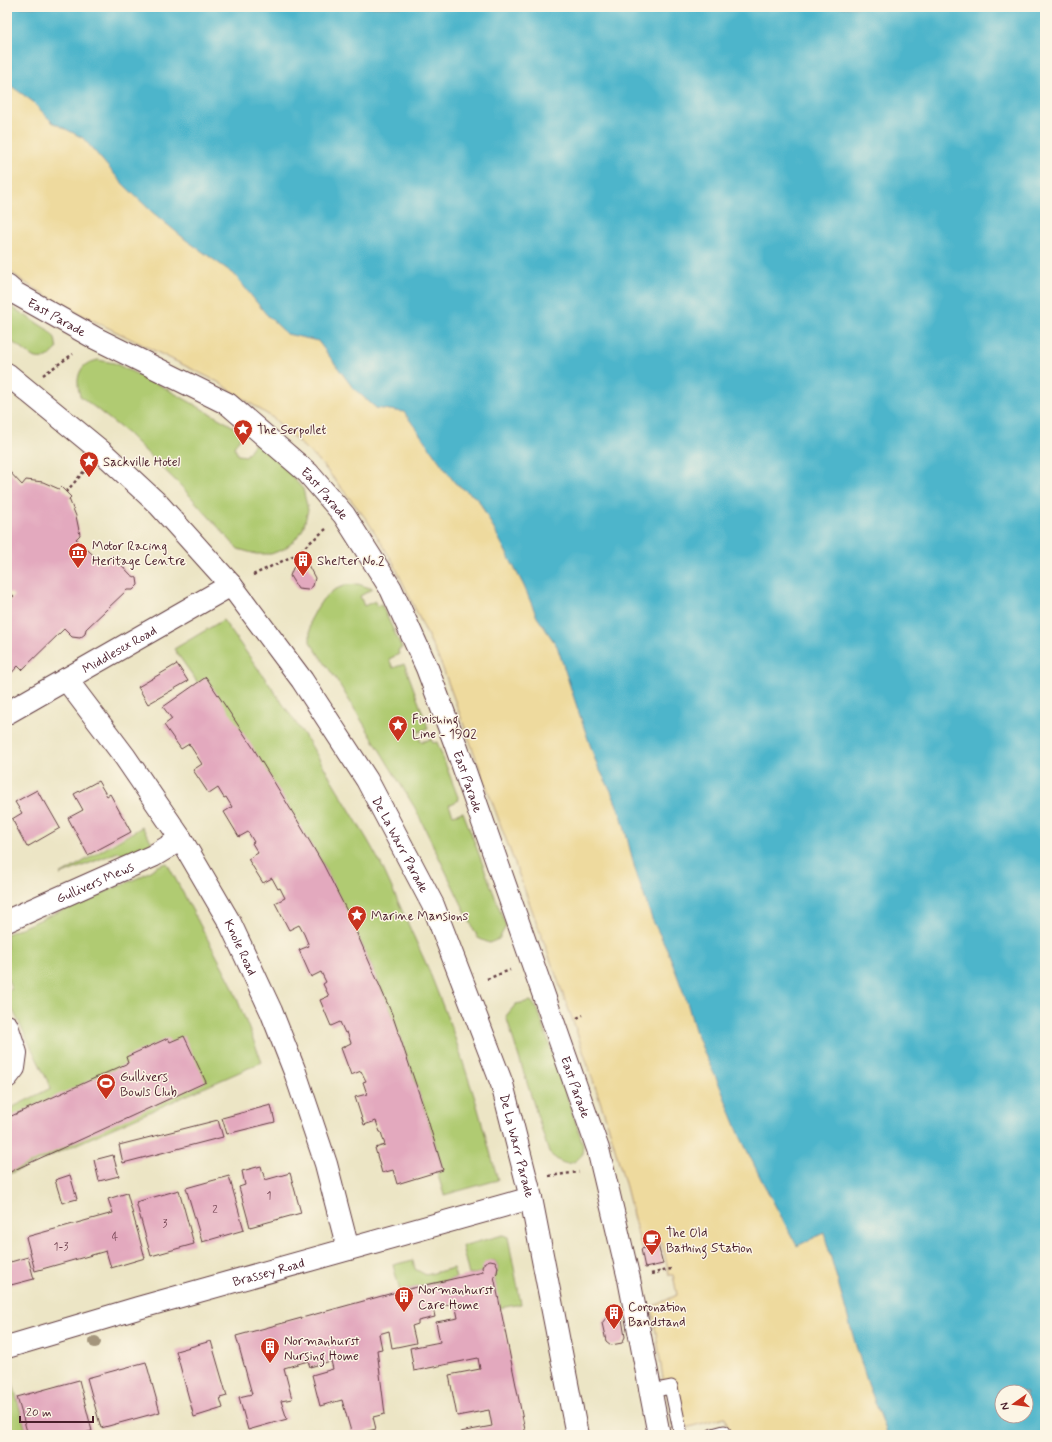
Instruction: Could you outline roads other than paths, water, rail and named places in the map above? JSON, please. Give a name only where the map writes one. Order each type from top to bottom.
[{"type":"street","name":"East Parade","points":[[7,286],[15,293],[95,338],[228,404],[308,473],[344,515],[391,589],[426,668],[455,743],[598,1149],[604,1168],[629,1278],[659,1435]]},
{"type":"street","name":"De La Warr Parade","points":[[7,374],[16,392],[102,452],[159,505],[231,585],[302,680],[367,780],[433,905],[502,1084],[528,1188],[577,1435]]},
{"type":"street","name":"Middlesex Road","points":[[7,713],[231,585]]},
{"type":"street","name":"Knole Road","points":[[66,679],[125,757],[181,839],[230,923],[272,1012],[295,1072],[326,1164],[348,1249]]},
{"type":"street","name":"Gullivers Mews","points":[[7,921],[153,856],[181,839]]},
{"type":"street","points":[[7,1026],[16,1053],[14,1068],[7,1077]]},
{"type":"street","name":"Brassey Road","points":[[7,1347],[138,1308],[348,1249],[528,1188]]},
{"type":"lane","points":[[651,1391],[671,1387],[681,1435]]},
{"type":"water","points":[[7,7],[1045,7],[1045,1435],[888,1435],[868,1384],[824,1233],[797,1246],[740,1136],[695,1030],[687,1002],[667,949],[652,919],[635,869],[622,818],[611,791],[597,765],[557,646],[537,617],[524,586],[478,499],[455,483],[404,412],[376,408],[353,388],[318,341],[287,334],[266,314],[234,274],[186,240],[151,211],[123,184],[83,138],[52,122],[32,101],[7,83]]},
{"type":"place","name":"The Serpollet","points":[[243,446]]},
{"type":"place","name":"Sackville Hotel","points":[[89,478]]},
{"type":"place","name":"Motor Racing Heritage Centre","points":[[78,569]]},
{"type":"place","name":"Shelter No.2","points":[[303,577]]},
{"type":"place","name":"Finishing Line - 1902","points":[[398,742]]},
{"type":"place","name":"Marine Mansions","points":[[357,932]]},
{"type":"place","name":"Gullivers Bowls Club","points":[[106,1100]]},
{"type":"place","name":"The Old Bathing Station","points":[[652,1256]]},
{"type":"place","name":"Normanhurst Care Home","points":[[404,1313]]},
{"type":"place","name":"Coronation Bandstand","points":[[614,1330]]},
{"type":"place","name":"Normanhurst Nursing Home","points":[[270,1364]]}]
